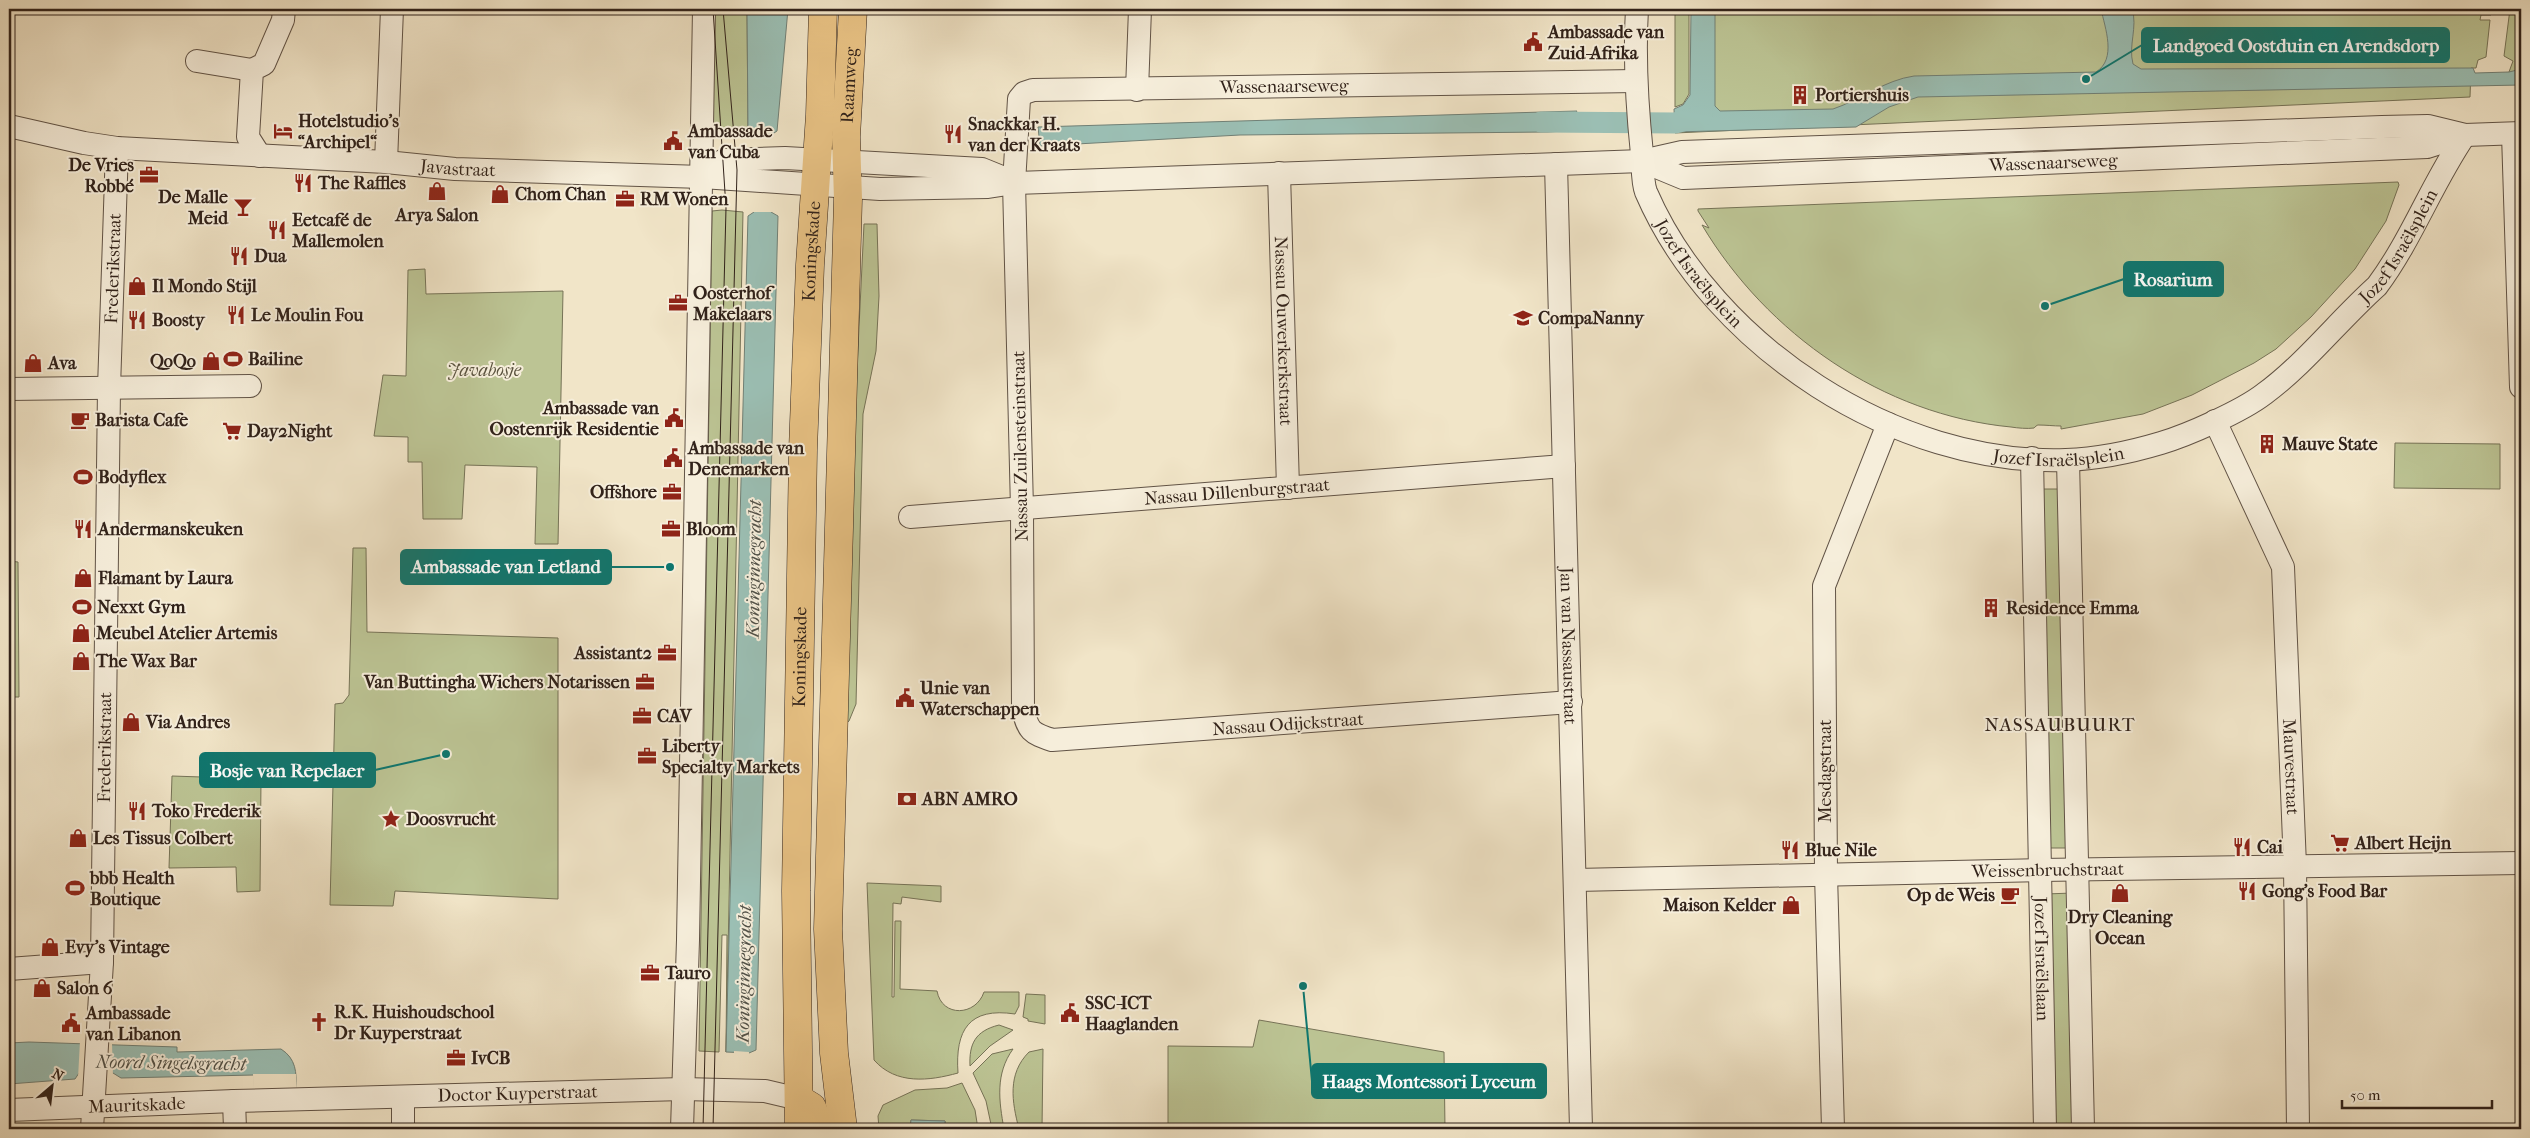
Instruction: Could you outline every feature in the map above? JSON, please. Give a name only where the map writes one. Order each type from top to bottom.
[{"type":"main road","name":"Raamweg","points":[[816,172],[823,9]]},
{"type":"main road","name":"Raamweg","points":[[848,174],[854,9]]},
{"type":"main road","name":"Koningskade","points":[[799,1129],[796,891],[803,459],[810,265],[816,172]]},
{"type":"main road","name":"Koningskade","points":[[843,1129],[834,1053],[828,929],[848,174]]},
{"type":"main road","points":[[799,1099],[812,1107],[820,1129]]},
{"type":"street","points":[[197,61],[252,70],[264,64],[283,20],[284,9]]},
{"type":"street","points":[[386,162],[392,9]]},
{"type":"street","points":[[682,1129],[688,930],[704,9]]},
{"type":"street","points":[[1137,90],[1140,9]]},
{"type":"street","name":"Jozef Israëlsplein","points":[[1637,9],[1635,81],[1646,191],[1665,226],[1693,269],[1724,307],[1764,345],[1809,380],[1840,400],[1888,424],[1959,448],[2032,458],[2068,460],[2120,453],[2163,443],[2215,420],[2263,395],[2377,286],[2392,266],[2452,154],[2465,135]]},
{"type":"street","points":[[252,70],[248,136],[260,156]]},
{"type":"street","name":"Wassenaarseweg","points":[[1014,182],[1019,99],[1024,93],[1033,90],[1137,90],[1635,81]]},
{"type":"street","name":"Javastraat","points":[[9,126],[96,146],[386,162],[455,169],[702,177],[743,170],[777,159],[816,172]]},
{"type":"street","name":"Wassenaarseweg","points":[[816,172],[848,174],[889,189],[988,187],[1014,182],[1642,161],[1682,152],[2419,126],[2428,126],[2465,135],[2517,133]]},
{"type":"street","points":[[2517,133],[2521,387]]},
{"type":"street","name":"Frederikstraat","points":[[92,1129],[102,962],[109,388],[117,148]]},
{"type":"street","name":"Jan van Nassaustraat","points":[[1556,164],[1581,1129]]},
{"type":"street","name":"Javastraat","points":[[743,170],[777,182],[816,172]]},
{"type":"street","name":"Nassau Ouwerkerkstraat","points":[[1279,173],[1288,488]]},
{"type":"street","name":"Nassau Zuilensteinstraat","points":[[1014,182],[1022,509],[1023,709]]},
{"type":"street","points":[[9,389],[250,386]]},
{"type":"street","name":"Mauvestraat","points":[[2215,420],[2284,567],[2295,866],[2298,1129]]},
{"type":"street","name":"Mesdagstraat","points":[[1833,1129],[1826,874],[1824,586],[1888,424]]},
{"type":"street","name":"Jozef Israëlslaan","points":[[2032,458],[2045,1129]]},
{"type":"street","points":[[2068,460],[2083,1129]]},
{"type":"street","name":"Nassau Dillenburgstraat","points":[[910,517],[1564,466]]},
{"type":"street","name":"Nassau Odijckstraat","points":[[1023,709],[1026,725],[1035,734],[1052,740],[1571,702]]},
{"type":"street","name":"Weissenbruchstraat","points":[[1576,880],[2078,869],[2521,863]]},
{"type":"street","points":[[9,969],[102,962]]},
{"type":"street","name":"Doctor Kuyperstraat","points":[[244,1100],[683,1089],[783,1094],[799,1099]]},
{"type":"street","points":[[403,1097],[403,1129]]},
{"type":"street","points":[[235,1129],[244,1100]]},
{"type":"street","name":"Mauritskade","points":[[9,1110],[244,1100]]},
{"type":"green space","points":[[713,9],[747,9],[748,131],[712,127]]},
{"type":"green space","points":[[1675,9],[1689,9],[1689,94],[1683,104],[1675,107]]},
{"type":"green space","points":[[1703,9],[2491,9],[2491,15],[2481,15],[2480,20],[2490,20],[2486,57],[2478,60],[2476,68],[2471,68],[2470,97],[1675,133],[1675,113],[1702,99]]},
{"type":"green space","points":[[2510,9],[2521,9],[2521,81],[2509,72],[2513,61],[2504,56]]},
{"type":"green space","points":[[2398,182],[2399,185],[2386,221],[2355,269],[2311,317],[2276,349],[2254,363],[2192,395],[2143,414],[2061,429],[2061,426],[2041,425],[2034,428],[2016,428],[1964,419],[1918,406],[1874,387],[1833,362],[1795,334],[1760,301],[1729,264],[1702,225],[1709,228],[1698,211],[1698,209]]},
{"type":"green space","points":[[712,211],[743,212],[726,1052],[727,935],[722,935],[719,1052],[699,1051]]},
{"type":"green space","points":[[864,224],[877,224],[879,296],[876,351],[863,414],[856,704],[849,721],[844,725],[840,722]]},
{"type":"green space","name":"Javabosje","points":[[425,269],[426,294],[563,291],[558,544],[535,544],[537,467],[465,465],[462,519],[423,519],[422,462],[408,462],[408,437],[374,436],[383,375],[406,376],[408,270]]},
{"type":"green space","points":[[2395,443],[2500,444],[2500,489],[2394,488]]},
{"type":"green space","points":[[2038,489],[2064,489],[2071,848],[2045,848]]},
{"type":"green space","points":[[353,548],[366,548],[367,632],[558,638],[558,899],[395,891],[393,906],[330,905],[335,704],[343,703],[349,695]]},
{"type":"green space","points":[[9,561],[18,562],[19,697],[9,697]]},
{"type":"green space","points":[[172,776],[261,779],[260,891],[237,892],[236,867],[169,868]]},
{"type":"green space","points":[[867,883],[941,886],[941,902],[902,897],[901,904],[893,903],[892,997],[894,997],[895,921],[901,921],[900,989],[937,991],[940,1000],[945,1006],[959,1011],[974,1006],[984,992],[1019,992],[1019,1006],[1015,1014],[986,1014],[976,1018],[968,1025],[959,1045],[958,1073],[936,1078],[913,1079],[892,1074],[874,1060]]},
{"type":"green space","points":[[2073,893],[2077,1129],[2050,1129],[2045,894]]},
{"type":"green space","points":[[1026,994],[1045,995],[1045,1024],[1028,1021],[1028,1019],[1023,1017]]},
{"type":"green space","points":[[1259,1020],[1444,1052],[1445,1129],[1168,1129],[1168,1046],[1253,1047]]},
{"type":"green space","points":[[999,1025],[1013,1030],[990,1046],[970,1066],[972,1045],[975,1040],[984,1031]]},
{"type":"green space","points":[[1013,1049],[1007,1058],[1001,1078],[1000,1098],[1004,1129],[992,1129],[986,1101],[973,1073],[992,1054]]},
{"type":"green space","points":[[1043,1049],[1042,1129],[1019,1129],[1013,1099],[1014,1079],[1022,1061],[1029,1052]]},
{"type":"green space","points":[[962,1083],[975,1110],[978,1129],[945,1129],[945,1121],[911,1120],[910,1129],[879,1129],[878,1116],[883,1105],[915,1090],[947,1088]]},
{"type":"water","name":"Koninginnegracht","points":[[747,9],[788,9],[777,131],[771,135],[771,212],[778,216],[756,1050],[749,1053],[726,1052],[748,216],[754,212],[754,135],[748,131]]},
{"type":"water","points":[[1691,9],[1715,9],[1715,106],[1720,111],[1833,109],[1883,86],[1914,76],[2096,72],[2106,59],[2108,51],[2107,34],[2101,9],[2132,9],[2134,16],[2133,64],[2141,69],[2473,68],[2475,73],[2509,72],[2521,69],[2521,85],[1918,97],[1889,107],[1856,127],[1675,132],[1674,109],[1683,105],[1690,95]]},
{"type":"water","points":[[1577,111],[1564,131],[1548,132],[1240,135],[1040,146],[1038,127]]},
{"type":"water","name":"Noord Singelsgracht","points":[[9,1043],[177,1047],[177,1052],[281,1049],[290,1057],[294,1066],[296,1088],[293,1120],[296,1129],[256,1129],[254,1075],[121,1078],[113,1073],[79,1073],[75,1079],[9,1084]]},
{"type":"water","points":[[911,1120],[945,1121],[945,1129],[910,1129]]},
{"type":"pier","points":[[749,136],[775,136],[774,210],[776,212],[749,212],[752,210],[752,137]]},
{"type":"pier","points":[[80,1041],[112,1043],[113,1076],[80,1076],[78,1078]]},
{"type":"pier","points":[[734,1051],[749,1052],[747,1129],[733,1129]]},
{"type":"pier","points":[[253,1074],[296,1074],[297,1125],[254,1126]]},
{"type":"waterway","points":[[1541,122],[1675,123],[1702,116]]},
{"type":"tram line","points":[[703,1129],[726,208],[713,9]]},
{"type":"tram line","points":[[713,1129],[737,170],[723,9]]},
{"type":"place","name":"Ambassade van Zuid-Afrika","points":[[1533,42]]},
{"type":"place","name":"Landgoed Oostduin en Arendsdorp","points":[[2086,79]]},
{"type":"place","name":"Portiershuis","points":[[1800,95]]},
{"type":"place","name":"Hotelstudio's “Archipel“","points":[[283,131]]},
{"type":"place","name":"Snackkar H. van der Kraats","points":[[953,134]]},
{"type":"place","name":"Ambassade van Cuba","points":[[673,141]]},
{"type":"place","name":"De Vries Robbé","points":[[149,175]]},
{"type":"place","name":"The Raffles","points":[[303,183]]},
{"type":"place","name":"Arya Salon","points":[[437,191]]},
{"type":"place","name":"Chom Chan","points":[[500,194]]},
{"type":"place","name":"RM Wonen","points":[[625,199]]},
{"type":"place","name":"De Malle Meid","points":[[243,207]]},
{"type":"place","name":"Eetcafé de Mallemolen","points":[[277,230]]},
{"type":"place","name":"Dua","points":[[239,256]]},
{"type":"place","name":"Il Mondo Stijl","points":[[137,286]]},
{"type":"place","name":"Oosterhof Makelaars","points":[[678,303]]},
{"type":"place","name":"Rosarium","points":[[2045,306]]},
{"type":"place","name":"Le Moulin Fou","points":[[236,315]]},
{"type":"place","name":"CompaNanny","points":[[1523,318]]},
{"type":"place","name":"Boosty","points":[[137,320]]},
{"type":"place","name":"Bailine","points":[[233,359]]},
{"type":"place","name":"QoQo","points":[[211,361]]},
{"type":"place","name":"Ava","points":[[33,363]]},
{"type":"place","name":"Ambassade van Oostenrijk Residentie","points":[[674,418]]},
{"type":"place","name":"Barista Cafe","points":[[80,420]]},
{"type":"place","name":"Day2Night","points":[[232,431]]},
{"type":"place","name":"Mauve State","points":[[2267,444]]},
{"type":"place","name":"Ambassade van Denemarken","points":[[673,458]]},
{"type":"place","name":"Bodyflex","points":[[83,477]]},
{"type":"place","name":"Offshore","points":[[672,492]]},
{"type":"place","name":"Andermanskeuken","points":[[83,529]]},
{"type":"place","name":"Bloom","points":[[671,529]]},
{"type":"place","name":"Ambassade van Letland","points":[[670,567]]},
{"type":"place","name":"Flamant by Laura","points":[[83,578]]},
{"type":"place","name":"Nexxt Gym","points":[[82,607]]},
{"type":"place","name":"Residence Emma","points":[[1991,608]]},
{"type":"place","name":"Meubel Atelier Artemis","points":[[81,633]]},
{"type":"place","name":"Assistant2","points":[[667,653]]},
{"type":"place","name":"The Wax Bar","points":[[81,661]]},
{"type":"place","name":"Van Buttingha Wichers Notarissen","points":[[645,682]]},
{"type":"place","name":"Unie van Waterschappen","points":[[905,698]]},
{"type":"place","name":"CAV","points":[[642,716]]},
{"type":"place","name":"Via Andres","points":[[131,722]]},
{"type":"place","name":"Bosje van Repelaer","points":[[446,754]]},
{"type":"place","name":"Liberty Specialty Markets","points":[[647,756]]},
{"type":"place","name":"ABN AMRO","points":[[907,799]]},
{"type":"place","name":"Toko Frederik","points":[[137,811]]},
{"type":"place","name":"Doosvrucht","points":[[391,819]]},
{"type":"place","name":"Les Tissus Colbert","points":[[78,838]]},
{"type":"place","name":"Albert Heijn","points":[[2340,843]]},
{"type":"place","name":"Cai","points":[[2242,847]]},
{"type":"place","name":"Blue Nile","points":[[1790,850]]},
{"type":"place","name":"bbb Health Boutique","points":[[75,888]]},
{"type":"place","name":"Gong's Food Bar","points":[[2247,891]]},
{"type":"place","name":"Dry Cleaning Ocean","points":[[2120,893]]},
{"type":"place","name":"Op de Weis","points":[[2010,895]]},
{"type":"place","name":"Maison Kelder","points":[[1791,905]]},
{"type":"place","name":"Evy's Vintage","points":[[50,947]]},
{"type":"place","name":"Tauro","points":[[650,973]]},
{"type":"place","name":"Haags Montessori Lyceum","points":[[1303,986]]},
{"type":"place","name":"Salon 6","points":[[42,988]]},
{"type":"place","name":"SSC-ICT Haaglanden","points":[[1070,1013]]},
{"type":"place","name":"R.K. Huishoudschool Dr Kuyperstraat","points":[[319,1022]]},
{"type":"place","name":"Ambassade van Libanon","points":[[71,1023]]},
{"type":"place","name":"IvCB","points":[[456,1058]]},
{"type":"district","name":"NASSAUBUURT","points":[[2060,724]]}]
